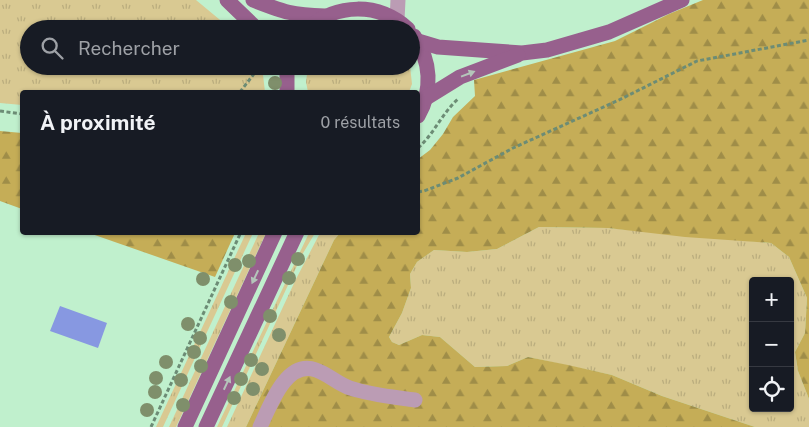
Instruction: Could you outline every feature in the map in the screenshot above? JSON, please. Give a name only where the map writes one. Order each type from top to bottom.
[{"type":"main road","points":[[227,0],[248,20]]},
{"type":"main road","points":[[253,0],[279,12],[295,15],[325,16]]},
{"type":"main road","points":[[426,98],[460,77],[522,53],[554,48],[609,32],[682,0]]},
{"type":"main road","points":[[319,20],[325,16],[357,4],[376,10],[395,20]]},
{"type":"main road","points":[[420,40],[438,47],[522,53]]},
{"type":"main road","points":[[420,51],[428,69],[426,98],[420,112]]},
{"type":"main road","points":[[287,75],[287,90]]},
{"type":"main road","points":[[185,427],[274,235]]},
{"type":"main road","points":[[206,427],[296,235]]},
{"type":"street","points":[[398,0],[401,20]]},
{"type":"street","points":[[260,427],[286,380],[296,370],[305,367],[317,370],[349,388],[415,400]]},
{"type":"path","points":[[420,192],[458,178],[513,148],[619,100],[697,61],[809,40]]},
{"type":"path","points":[[242,90],[253,75]]},
{"type":"path","points":[[420,146],[430,136],[447,109],[462,92]]},
{"type":"path","points":[[0,111],[20,114]]},
{"type":"path","points":[[151,427],[240,235]]},
{"type":"green space","points":[[0,0],[196,0],[220,20],[20,20],[20,75],[263,75],[265,90],[20,90],[20,105],[0,103]]},
{"type":"green space","points":[[703,0],[809,0],[809,399],[798,371],[795,352],[805,333],[807,298],[789,257],[771,243],[685,237],[608,228],[539,227],[497,249],[467,252],[434,250],[417,262],[410,274],[411,288],[402,313],[389,337],[392,342],[399,345],[422,335],[440,337],[475,367],[507,366],[528,357],[612,375],[662,396],[755,427],[246,427],[334,240],[338,235],[420,235],[420,158],[430,150],[443,134],[453,117],[475,96],[474,80],[615,41],[669,14]]},
{"type":"green space","points":[[307,75],[411,75],[412,84],[410,90],[308,90]]},
{"type":"green space","points":[[0,131],[20,133],[20,208],[0,201]]},
{"type":"green space","points":[[539,227],[608,228],[771,243],[789,257],[807,298],[805,333],[795,352],[798,371],[809,399],[809,427],[755,427],[662,396],[612,375],[528,357],[507,366],[475,367],[440,337],[422,335],[399,345],[392,342],[389,337],[402,313],[411,288],[410,274],[417,262],[434,250],[467,252],[497,249]]},
{"type":"green space","points":[[95,235],[234,235],[215,277]]},
{"type":"green space","points":[[245,235],[252,235],[163,427],[156,427]]},
{"type":"green space","points":[[258,235],[265,235],[176,427],[169,427]]},
{"type":"green space","points":[[308,235],[314,235],[302,255],[222,427],[217,427]]},
{"type":"green space","points":[[319,235],[338,235],[334,240],[246,427],[227,427],[296,279]]},
{"type":"water","points":[[60,306],[107,323],[98,348],[50,331]]}]
